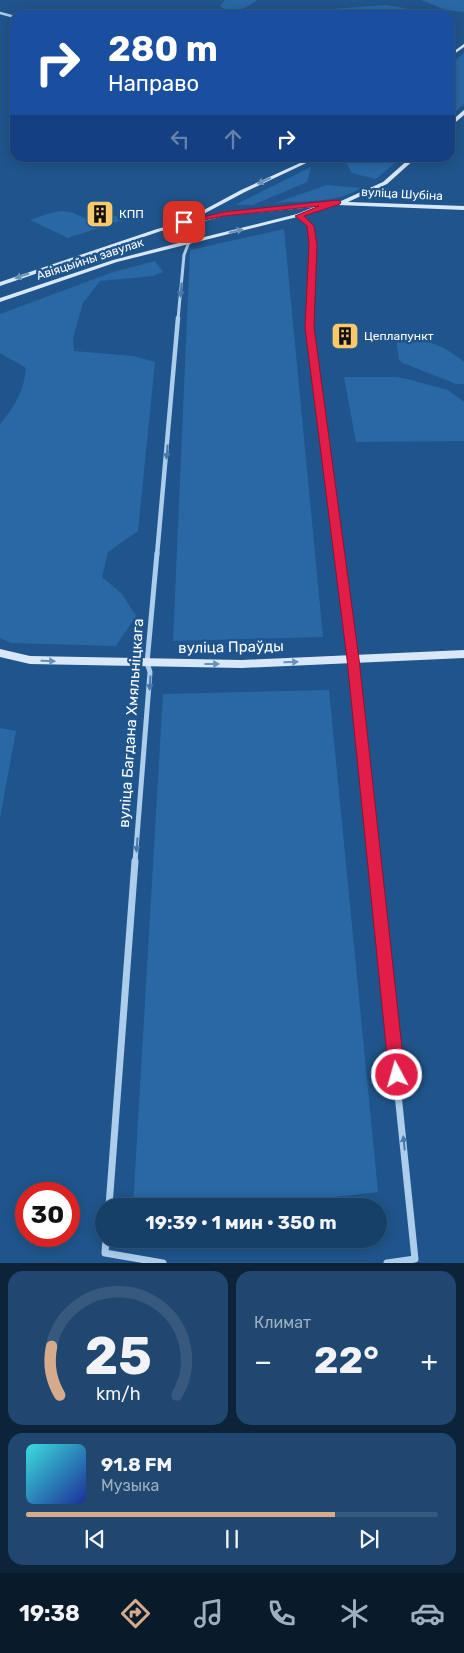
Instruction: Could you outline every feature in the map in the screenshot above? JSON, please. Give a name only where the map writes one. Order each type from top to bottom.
[{"type":"street","points":[[184,222],[214,205],[305,162]]},
{"type":"street","points":[[189,242],[299,216],[356,196],[385,183],[409,162]]},
{"type":"street","points":[[184,222],[224,214],[338,202]]},
{"type":"street","name":"вуліца Шубіна","points":[[338,202],[464,208]]},
{"type":"street","points":[[299,216],[310,226],[313,245],[310,327],[353,659],[415,1259],[387,1263]]},
{"type":"street","name":"вуліца Багдана Хмяльніцкага","points":[[110,1198],[150,672],[147,663],[184,265],[189,242],[184,222]]},
{"type":"street","name":"Авіяцыйны завулак","points":[[0,284],[184,222]]},
{"type":"street","name":"Авіяцыйны завулак","points":[[0,300],[115,261],[189,242]]},
{"type":"street","name":"вуліца Праўды","points":[[0,653],[30,660],[242,664],[464,654]]},
{"type":"street","points":[[105,1248],[105,1253],[163,1263]]},
{"type":"shaded area","points":[[225,0],[257,0],[239,10],[229,10],[220,6]]},
{"type":"shaded area","points":[[421,0],[464,0],[464,12],[446,10]]},
{"type":"shaded area","points":[[387,5],[414,10],[329,10]]},
{"type":"shaded area","points":[[464,53],[464,104],[455,112],[455,60]]},
{"type":"shaded area","points":[[344,162],[396,162],[376,179],[352,173]]},
{"type":"shaded area","points":[[311,167],[307,182],[253,205],[235,205]]},
{"type":"shaded area","points":[[327,185],[361,188],[341,197],[330,199],[275,203]]},
{"type":"shaded area","points":[[54,212],[74,213],[90,221],[111,214],[123,220],[68,238],[30,220]]},
{"type":"shaded area","points":[[284,229],[323,637],[173,641],[190,250]]},
{"type":"shaded area","points":[[155,261],[163,272],[153,276],[100,281],[83,303],[73,338],[74,351],[133,356],[155,362],[138,531],[108,552],[102,577],[122,594],[136,616],[116,646],[11,643],[0,638],[0,424],[18,398],[26,368],[0,353],[0,314],[113,272]]},
{"type":"shaded area","points":[[402,337],[419,339],[435,344],[457,356],[464,362],[464,384],[456,384],[399,360],[396,339]]},
{"type":"shaded area","points":[[344,377],[397,377],[448,390],[464,402],[464,441],[356,442]]},
{"type":"shaded area","points":[[329,690],[378,1192],[326,1198],[133,1198],[163,694]]},
{"type":"shaded area","points":[[0,728],[16,731],[0,818]]},
{"type":"place","name":"КПП","points":[[100,214]]},
{"type":"place","name":"Цеплапункт","points":[[345,336]]},
{"type":"route","points":[[184,222],[224,214],[338,202],[299,216],[310,226],[313,245],[310,327],[353,659],[397,1075]]}]
